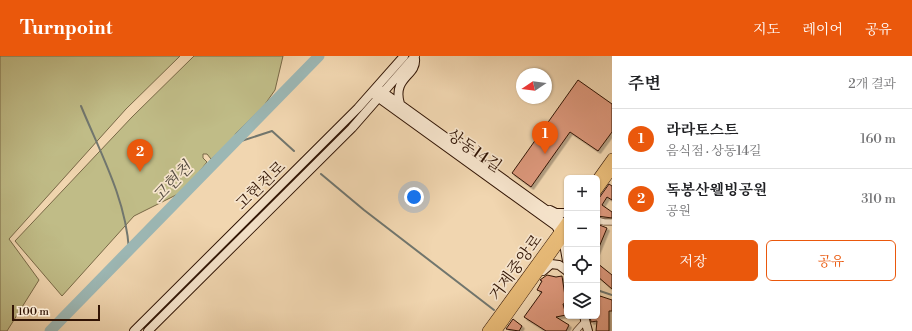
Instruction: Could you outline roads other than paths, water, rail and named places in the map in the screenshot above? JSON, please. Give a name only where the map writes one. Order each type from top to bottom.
[{"type":"main road","points":[[600,175],[612,158]]},
{"type":"main road","points":[[600,187],[612,170]]},
{"type":"main road","name":"거제중앙로","points":[[487,331],[550,244],[564,232]]},
{"type":"main road","name":"거제중앙로","points":[[497,331],[538,274],[564,233]]},
{"type":"street","name":"고현천로","points":[[134,331],[374,90],[404,56]]},
{"type":"street","name":"고현천로","points":[[148,331],[352,128],[382,96],[415,57]]},
{"type":"street","points":[[352,128],[359,126],[378,108],[398,107],[400,84],[415,65],[415,57]]},
{"type":"street","name":"상동14길","points":[[374,90],[545,209],[560,220],[564,229]]},
{"type":"street","name":"상동14길","points":[[398,107],[556,226],[564,230]]},
{"type":"street","points":[[545,209],[556,213],[564,212]]},
{"type":"street","points":[[548,219],[552,234],[550,244]]},
{"type":"street","points":[[600,220],[612,222]]},
{"type":"street","points":[[538,274],[551,264],[559,265],[564,269]]},
{"type":"street","points":[[581,323],[588,331]]},
{"type":"waterway","name":"고현천","points":[[50,331],[319,56]]},
{"type":"waterway","points":[[81,106],[118,194],[127,231],[129,250]]},
{"type":"waterway","points":[[232,144],[272,131],[294,151]]},
{"type":"waterway","points":[[321,174],[364,210],[494,310]]},
{"type":"waterway","points":[[600,291],[612,295]]},
{"type":"place","name":"라라토스트","points":[[545,154]]},
{"type":"place","name":"독봉산웰빙공원","points":[[140,172]]}]
